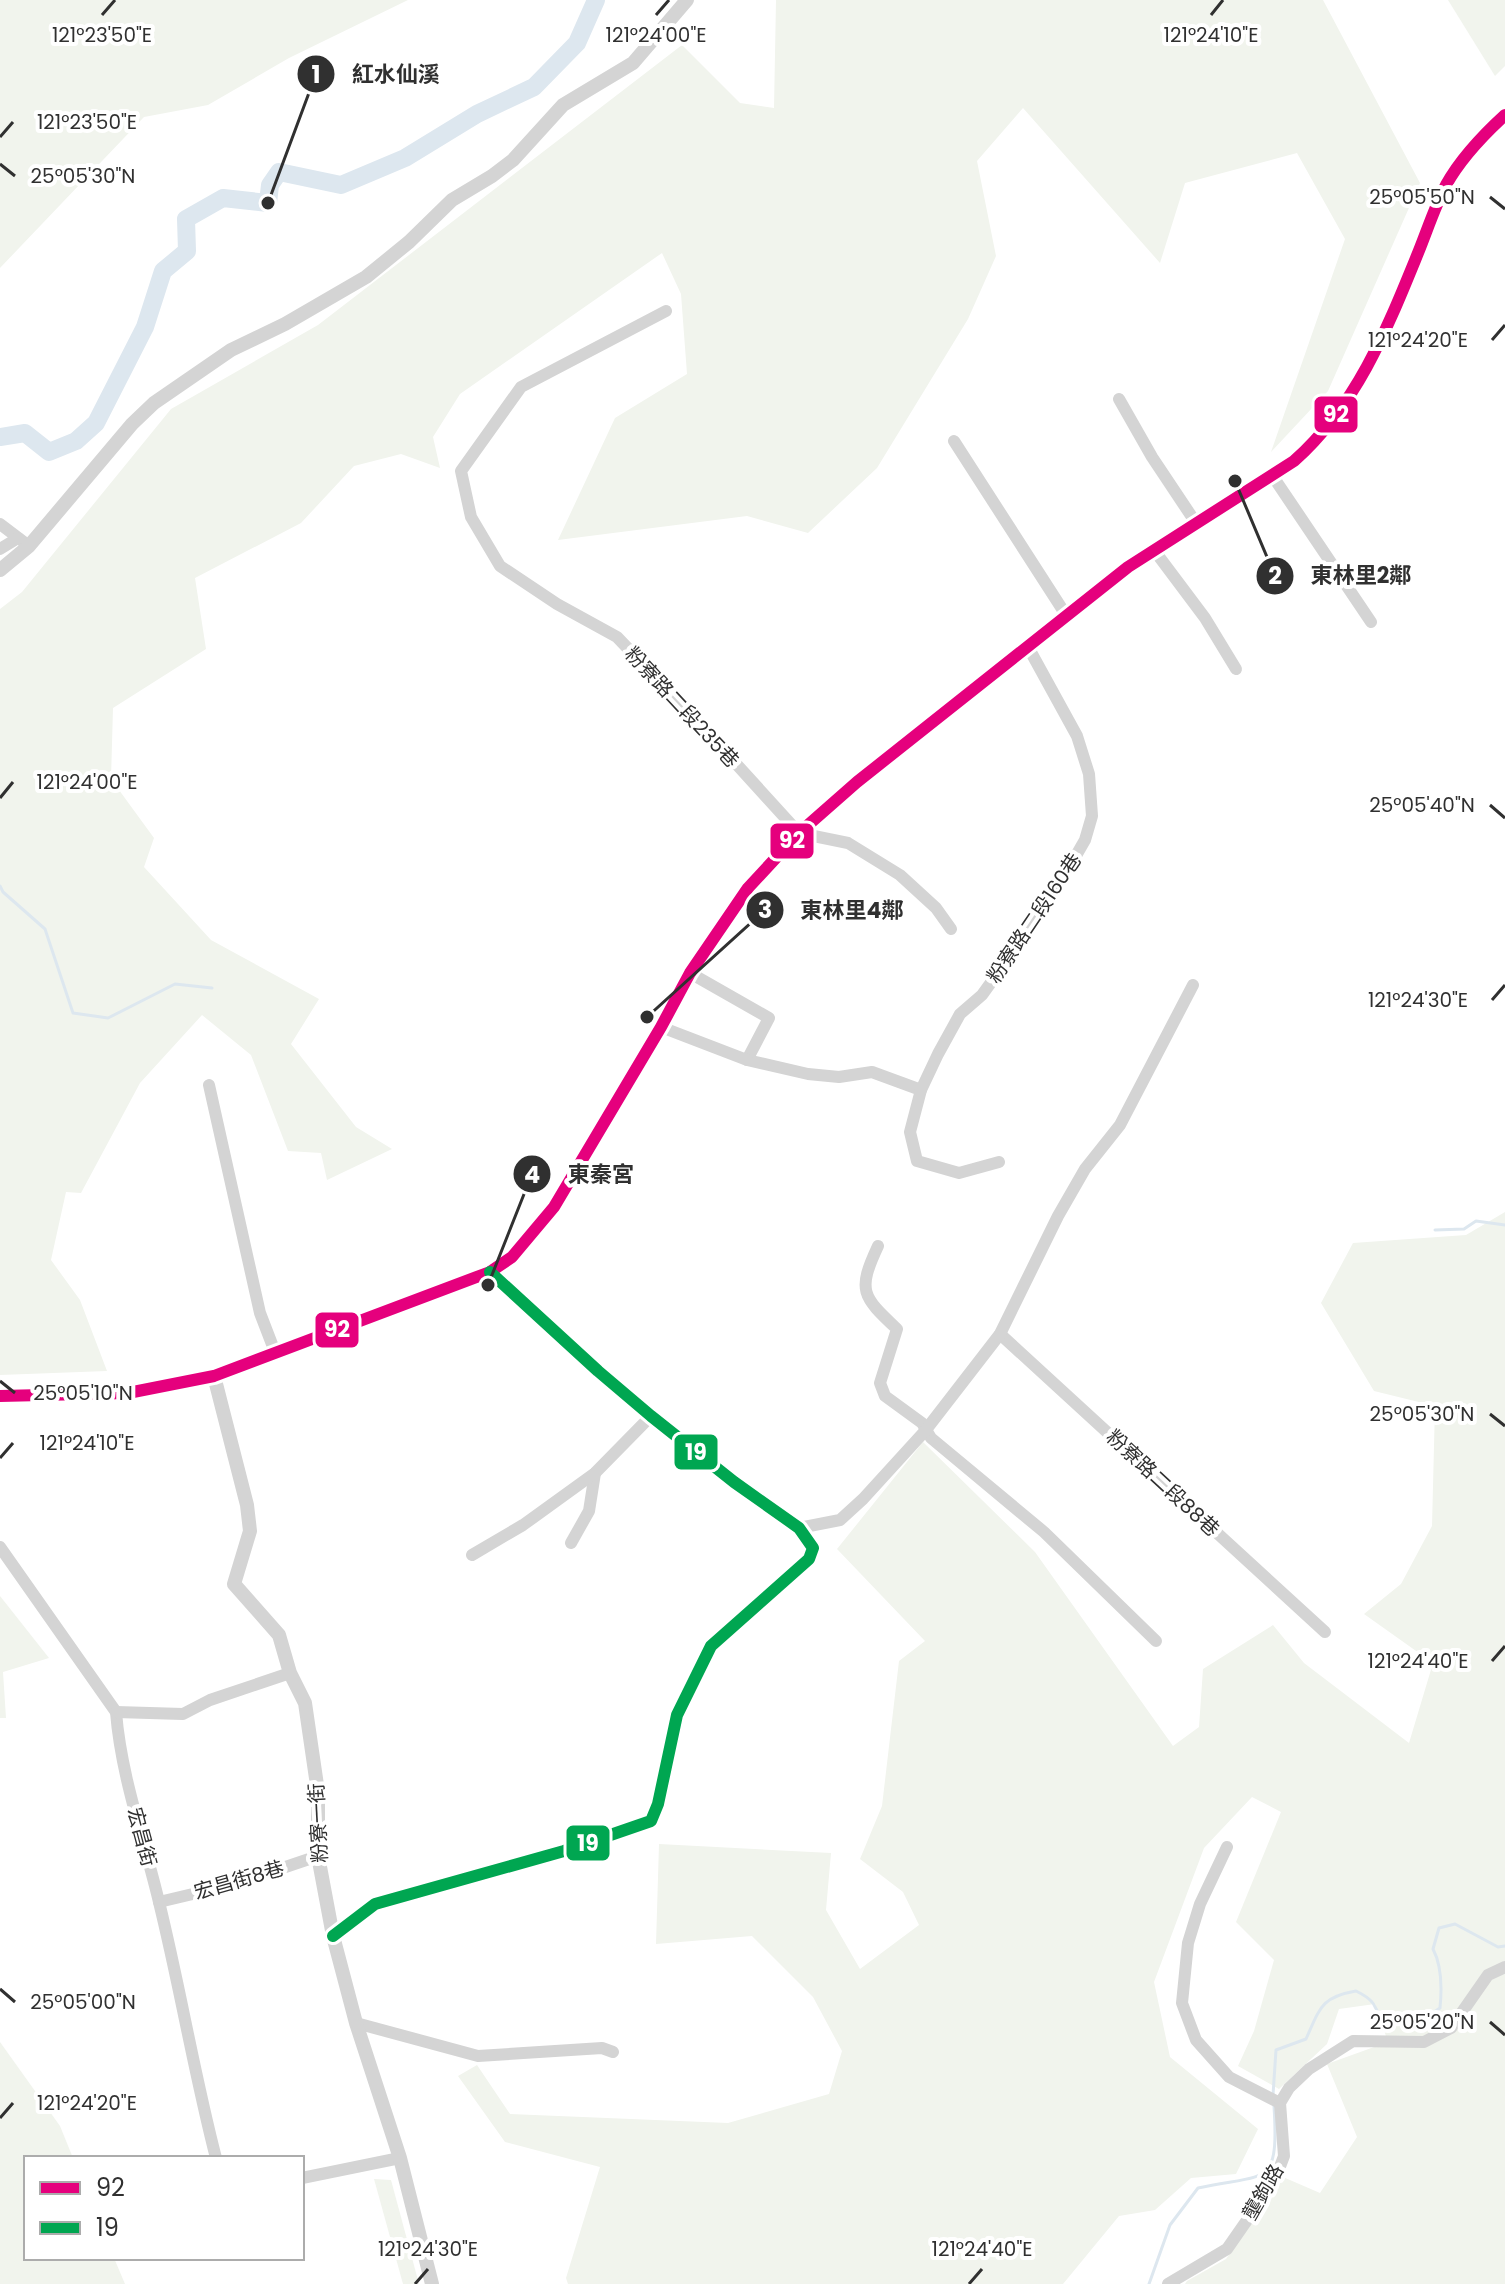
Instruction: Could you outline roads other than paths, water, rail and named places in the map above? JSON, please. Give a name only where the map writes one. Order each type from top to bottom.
[{"type":"main road","points":[[0,1396],[128,1393],[214,1376],[490,1272],[512,1257],[554,1207],[690,973],[748,888],[799,833],[857,782],[1128,567],[1294,461],[1315,443],[1354,391],[1383,340],[1445,187],[1470,150],[1505,115]]},
{"type":"street","points":[[0,570],[154,403],[231,350],[285,324],[366,277],[409,242],[452,200],[513,160],[563,105],[633,63],[687,0]]},
{"type":"street","name":"粉寮路二段235巷","points":[[666,311],[521,387],[461,471],[471,517],[500,566],[557,604],[617,637],[799,833]]},
{"type":"street","points":[[1119,399],[1152,457],[1196,523]]},
{"type":"street","points":[[954,441],[1066,615]]},
{"type":"street","points":[[1272,475],[1371,622]]},
{"type":"street","points":[[0,524],[23,542]]},
{"type":"street","points":[[0,549],[23,542]]},
{"type":"street","points":[[1154,550],[1205,618],[1236,669]]},
{"type":"street","name":"粉寮路二段160巷","points":[[999,1162],[959,1173],[917,1161],[910,1132],[921,1090],[960,1014],[982,995],[1051,899],[1085,840],[1092,816],[1089,774],[1077,736],[1027,645]]},
{"type":"street","points":[[799,833],[848,843],[900,875],[936,908],[951,929]]},
{"type":"street","points":[[690,973],[769,1018],[747,1060]]},
{"type":"street","points":[[799,1528],[840,1520],[925,1431],[1000,1334],[1058,1216],[1085,1169],[1120,1125],[1193,985]]},
{"type":"street","points":[[661,1027],[747,1060],[808,1074],[839,1077],[872,1072],[921,1090]]},
{"type":"street","points":[[209,1085],[260,1313],[275,1352]]},
{"type":"street","points":[[878,1246],[863,1285],[873,1306],[897,1329],[880,1383],[885,1396],[922,1423],[925,1431],[1044,1532],[1156,1641]]},
{"type":"street","points":[[333,1936],[375,1904],[564,1851],[651,1821],[658,1804],[677,1715],[711,1646],[809,1559],[813,1548],[799,1528],[734,1482],[651,1416],[490,1272]]},
{"type":"street","name":"粉寮路二段88巷","points":[[1000,1334],[1325,1632]]},
{"type":"street","name":"粉寮一街","points":[[214,1376],[247,1505],[250,1531],[234,1584],[279,1635],[290,1673],[305,1703],[318,1792],[318,1856],[333,1936],[356,2023],[400,2158],[432,2284]]},
{"type":"street","points":[[472,1555],[523,1525],[595,1473],[651,1416]]},
{"type":"street","points":[[571,1543],[589,1511],[595,1473]]},
{"type":"street","name":"宏昌街","points":[[0,1547],[116,1712],[118,1734],[216,2156]]},
{"type":"street","points":[[116,1712],[183,1714],[210,1700],[290,1673]]},
{"type":"street","points":[[1227,1847],[1200,1904],[1188,1943],[1182,2003],[1196,2040],[1229,2077],[1280,2103],[1289,2088],[1309,2069],[1353,2041],[1424,2042],[1451,2028],[1488,1975],[1505,1967]]},
{"type":"street","name":"宏昌街8巷","points":[[159,1902],[235,1884],[318,1856]]},
{"type":"street","points":[[356,2023],[478,2056],[602,2048],[613,2052]]},
{"type":"street","name":"壟鉤路","points":[[1168,2284],[1227,2249],[1275,2180],[1284,2156],[1280,2103]]},
{"type":"street","points":[[304,2178],[400,2158]]},
{"type":"waterway","points":[[0,437],[25,433],[49,452],[76,441],[96,423],[145,327],[163,271],[187,251],[186,219],[223,198],[268,203],[270,185],[279,172],[341,185],[405,158],[477,114],[534,87],[577,43],[596,0]]},
{"type":"waterway","points":[[0,886],[45,929],[73,1013],[108,1018],[175,984],[212,988]]},
{"type":"waterway","points":[[1435,1230],[1464,1229],[1476,1221],[1505,1225]]},
{"type":"waterway","points":[[1273,2095],[1276,2050],[1306,2039],[1323,2006],[1335,1997],[1356,1991],[1370,2000],[1386,2018],[1402,2022],[1418,2020],[1440,2008],[1441,1977],[1433,1949],[1439,1928],[1455,1924],[1498,1947],[1505,1946]]},
{"type":"waterway","points":[[1149,2284],[1170,2225],[1198,2188],[1254,2177],[1264,2172],[1270,2164],[1274,2152],[1274,2106]]},
{"type":"place","name":"紅水仙溪","points":[[268,203]]},
{"type":"place","name":"東林里2鄰","points":[[1235,481]]},
{"type":"place","name":"東林里4鄰","points":[[647,1017]]},
{"type":"place","name":"東秦宮","points":[[488,1285]]}]
